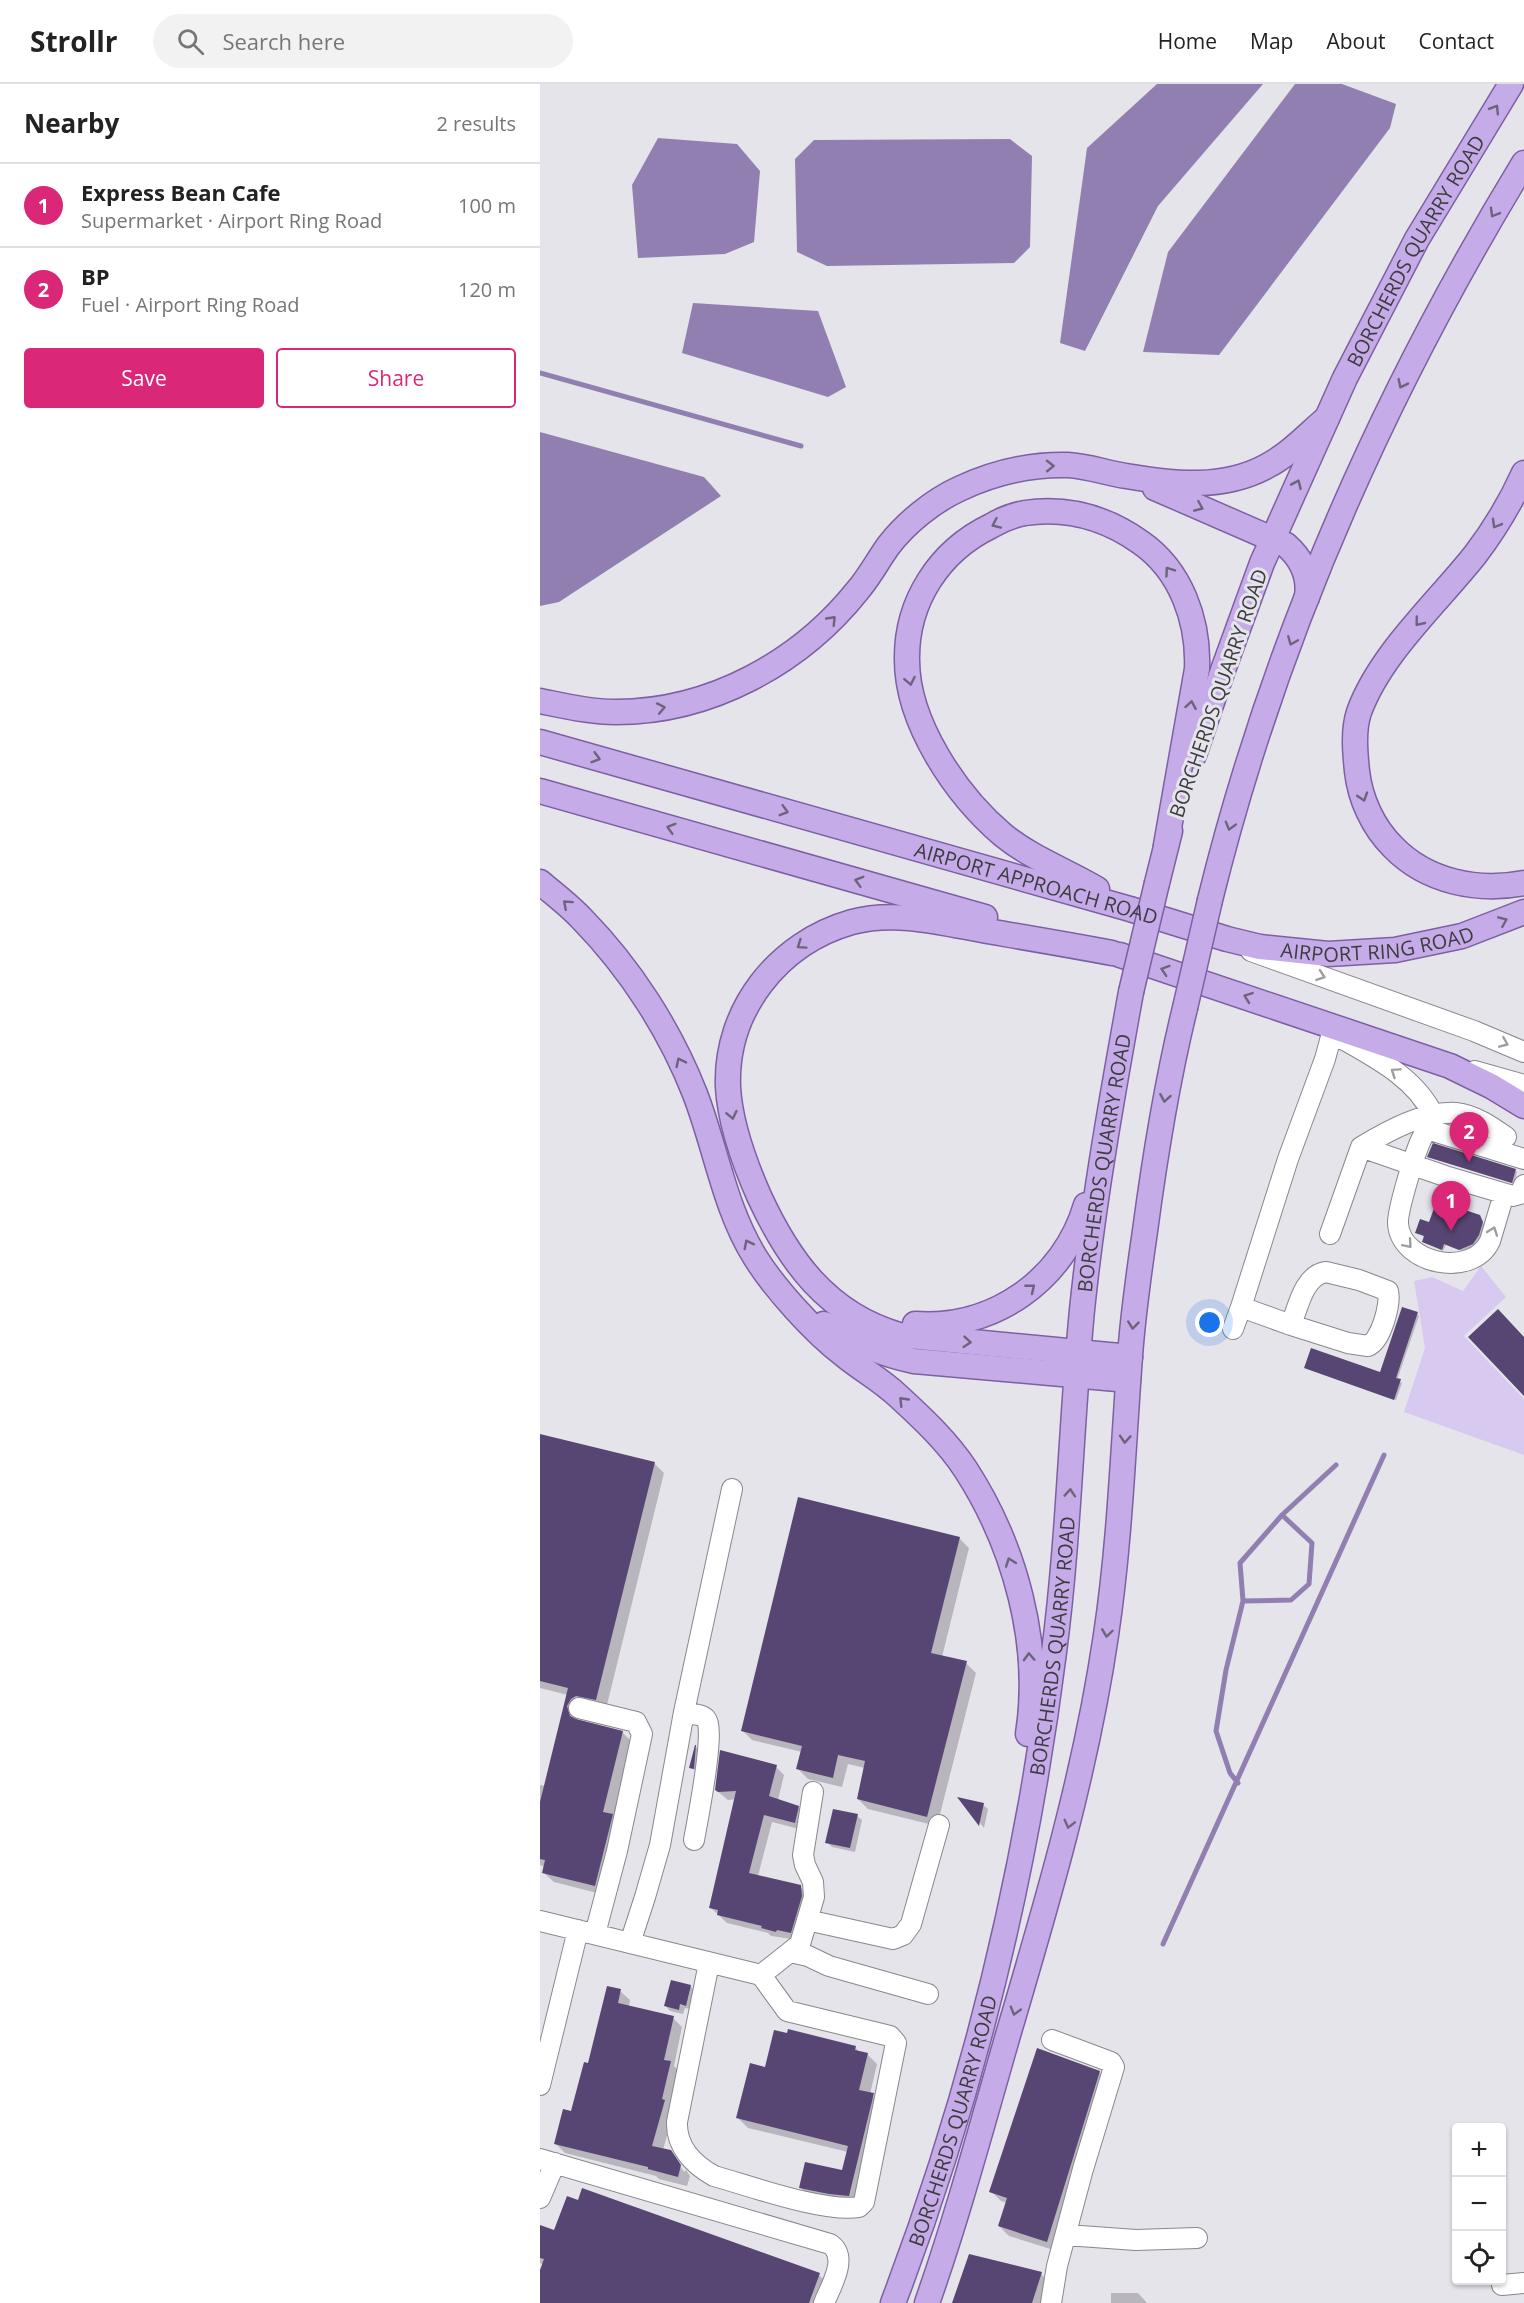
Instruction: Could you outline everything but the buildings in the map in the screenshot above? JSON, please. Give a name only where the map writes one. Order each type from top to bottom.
[{"type":"main road","name":"BORCHERDS QUARRY ROAD","points":[[893,2303],[936,2182],[976,2047],[1010,1910],[1044,1726],[1065,1552],[1088,1255],[1131,992],[1166,845],[1223,670],[1273,537],[1361,344],[1417,240],[1511,84]]},
{"type":"main road","name":"BORCHERDS QUARRY ROAD","points":[[927,2303],[960,2202],[1045,1910],[1084,1757],[1099,1680],[1112,1591],[1121,1501],[1129,1369],[1142,1251],[1161,1126],[1210,900],[1248,765],[1305,605],[1355,483],[1403,382],[1462,269],[1524,163]]},
{"type":"main road","points":[[540,701],[584,710],[622,712],[676,705],[721,692],[773,665],[821,631],[845,606],[890,544],[931,505],[957,489],[992,476],[1018,468],[1038,466],[1087,467],[1125,476],[1204,485],[1227,481],[1266,467],[1288,454],[1327,418]]},
{"type":"main road","points":[[1524,473],[1488,537],[1378,675],[1359,713],[1355,746],[1358,780],[1365,805],[1377,828],[1401,854],[1429,872],[1454,882],[1500,887],[1524,883]]},
{"type":"main road","points":[[1125,476],[1273,537],[1291,549],[1302,563],[1308,586],[1305,605]]},
{"type":"main road","points":[[1130,909],[1087,883],[1038,860],[1004,835],[968,801],[937,757],[927,735],[915,704],[908,670],[907,652],[913,619],[929,578],[946,558],[976,534],[998,522],[1024,513],[1052,511],[1088,516],[1105,521],[1146,545],[1179,585],[1191,617],[1198,651],[1196,679],[1166,845]]},
{"type":"main road","name":"AIRPORT APPROACH ROAD","points":[[540,742],[1130,909],[1227,939]]},
{"type":"main road","points":[[540,791],[1112,953],[1325,1027],[1450,1066],[1491,1086],[1524,1106]]},
{"type":"main road","points":[[540,882],[583,920],[629,975],[653,1011],[696,1095],[718,1174],[756,1259],[794,1307],[825,1339],[898,1396],[935,1432],[961,1463],[1002,1539],[1020,1596],[1029,1647],[1030,1718],[976,2047]]},
{"type":"main road","name":"AIRPORT RING ROAD","points":[[1227,939],[1260,947],[1305,953],[1384,952],[1451,939],[1524,912]]},
{"type":"main road","points":[[1112,953],[920,919],[894,917],[854,921],[829,930],[784,957],[758,987],[745,1009],[732,1047],[728,1079],[731,1112],[744,1158],[764,1207],[781,1238],[811,1281],[823,1294],[852,1315],[885,1331],[914,1337],[1078,1364],[1129,1369]]},
{"type":"main road","points":[[781,1238],[797,1259],[823,1285],[845,1300],[870,1312],[896,1321],[920,1324],[950,1323],[980,1316],[1007,1304],[1032,1287],[1050,1271],[1065,1251],[1081,1219],[1107,1128]]},
{"type":"main road","points":[[782,1291],[834,1330],[857,1343],[889,1355],[923,1362],[1078,1364]]},
{"type":"street","name":"AIRPORT APPROACH ROAD","points":[[1227,939],[1264,956],[1406,1005],[1524,1052]]},
{"type":"street","points":[[1325,1027],[1404,1078],[1427,1102],[1430,1122],[1420,1142],[1398,1222],[1400,1233],[1406,1244],[1419,1255],[1454,1264],[1477,1258],[1490,1240],[1504,1194]]},
{"type":"street","points":[[1233,1329],[1288,1159],[1325,1059],[1325,1027]]},
{"type":"street","points":[[1450,1066],[1482,1072],[1524,1085]]},
{"type":"street","points":[[1430,1122],[1524,1159]]},
{"type":"street","points":[[1330,1234],[1361,1147],[1387,1132],[1430,1122],[1506,1137],[1524,1149]]},
{"type":"street","points":[[1361,1147],[1504,1194],[1518,1196],[1524,1185]]},
{"type":"street","points":[[1241,1307],[1291,1325],[1348,1343],[1368,1346],[1376,1341],[1382,1328],[1389,1294],[1386,1289],[1377,1286],[1321,1272],[1311,1279],[1306,1287],[1291,1325]]},
{"type":"street","points":[[630,1943],[660,1845],[684,1712],[732,1489]]},
{"type":"street","points":[[541,2077],[586,1932],[617,1851],[642,1734],[636,1722],[579,1708]]},
{"type":"street","points":[[684,1712],[705,1718],[708,1720],[709,1727],[706,1772],[694,1840]]},
{"type":"street","points":[[761,1975],[800,1944],[807,1920],[814,1890],[803,1855],[813,1792]]},
{"type":"street","points":[[807,1920],[892,1939],[903,1935],[911,1924],[939,1825]]},
{"type":"street","points":[[540,1921],[761,1975],[787,2011],[890,2036],[894,2039],[896,2043],[884,2106],[864,2202],[859,2207],[846,2209],[795,2199],[714,2176],[703,2170],[679,2142],[677,2122],[709,1963]]},
{"type":"street","points":[[790,1952],[808,1956],[829,1966],[928,1994]]},
{"type":"street","points":[[1051,2303],[1057,2266],[1114,2067],[1111,2062],[1052,2040]]},
{"type":"street","points":[[540,2198],[548,2161],[831,2244],[835,2247],[839,2260],[824,2303]]},
{"type":"street","points":[[1066,2235],[1136,2240],[1197,2238]]},
{"type":"street","points":[[1524,2270],[1503,2278],[1524,2283]]},
{"type":"shaded area","points":[[1157,84],[1263,84],[1158,206],[1085,351],[1060,343],[1087,148]]},
{"type":"shaded area","points":[[1295,84],[1342,84],[1396,104],[1390,128],[1219,355],[1143,352],[1168,252]]},
{"type":"shaded area","points":[[658,138],[737,144],[760,171],[754,242],[725,254],[638,258],[632,185]]},
{"type":"shaded area","points":[[1010,139],[1032,156],[1030,247],[1014,263],[827,266],[797,252],[795,159],[814,140]]},
{"type":"shaded area","points":[[693,303],[818,311],[846,387],[828,397],[682,353]]},
{"type":"shaded area","points":[[540,432],[704,477],[721,496],[559,602],[540,606]]},
{"type":"shaded area","points":[[1481,1266],[1506,1297],[1464,1336],[1524,1399],[1524,1455],[1404,1412],[1425,1348],[1414,1281],[1432,1277],[1463,1291]]},
{"type":"waterway","points":[[540,373],[801,446]]},
{"type":"waterway","points":[[1163,1944],[1384,1455]]},
{"type":"waterway","points":[[1243,1601],[1240,1563],[1282,1515],[1336,1465]]},
{"type":"waterway","points":[[1238,1783],[1230,1773],[1216,1731],[1226,1670],[1243,1601],[1291,1600],[1309,1584],[1312,1543],[1282,1515]]},
{"type":"place","name":"BP","points":[[1469,1162]]},
{"type":"place","name":"Express Bean Cafe","points":[[1451,1231]]}]
